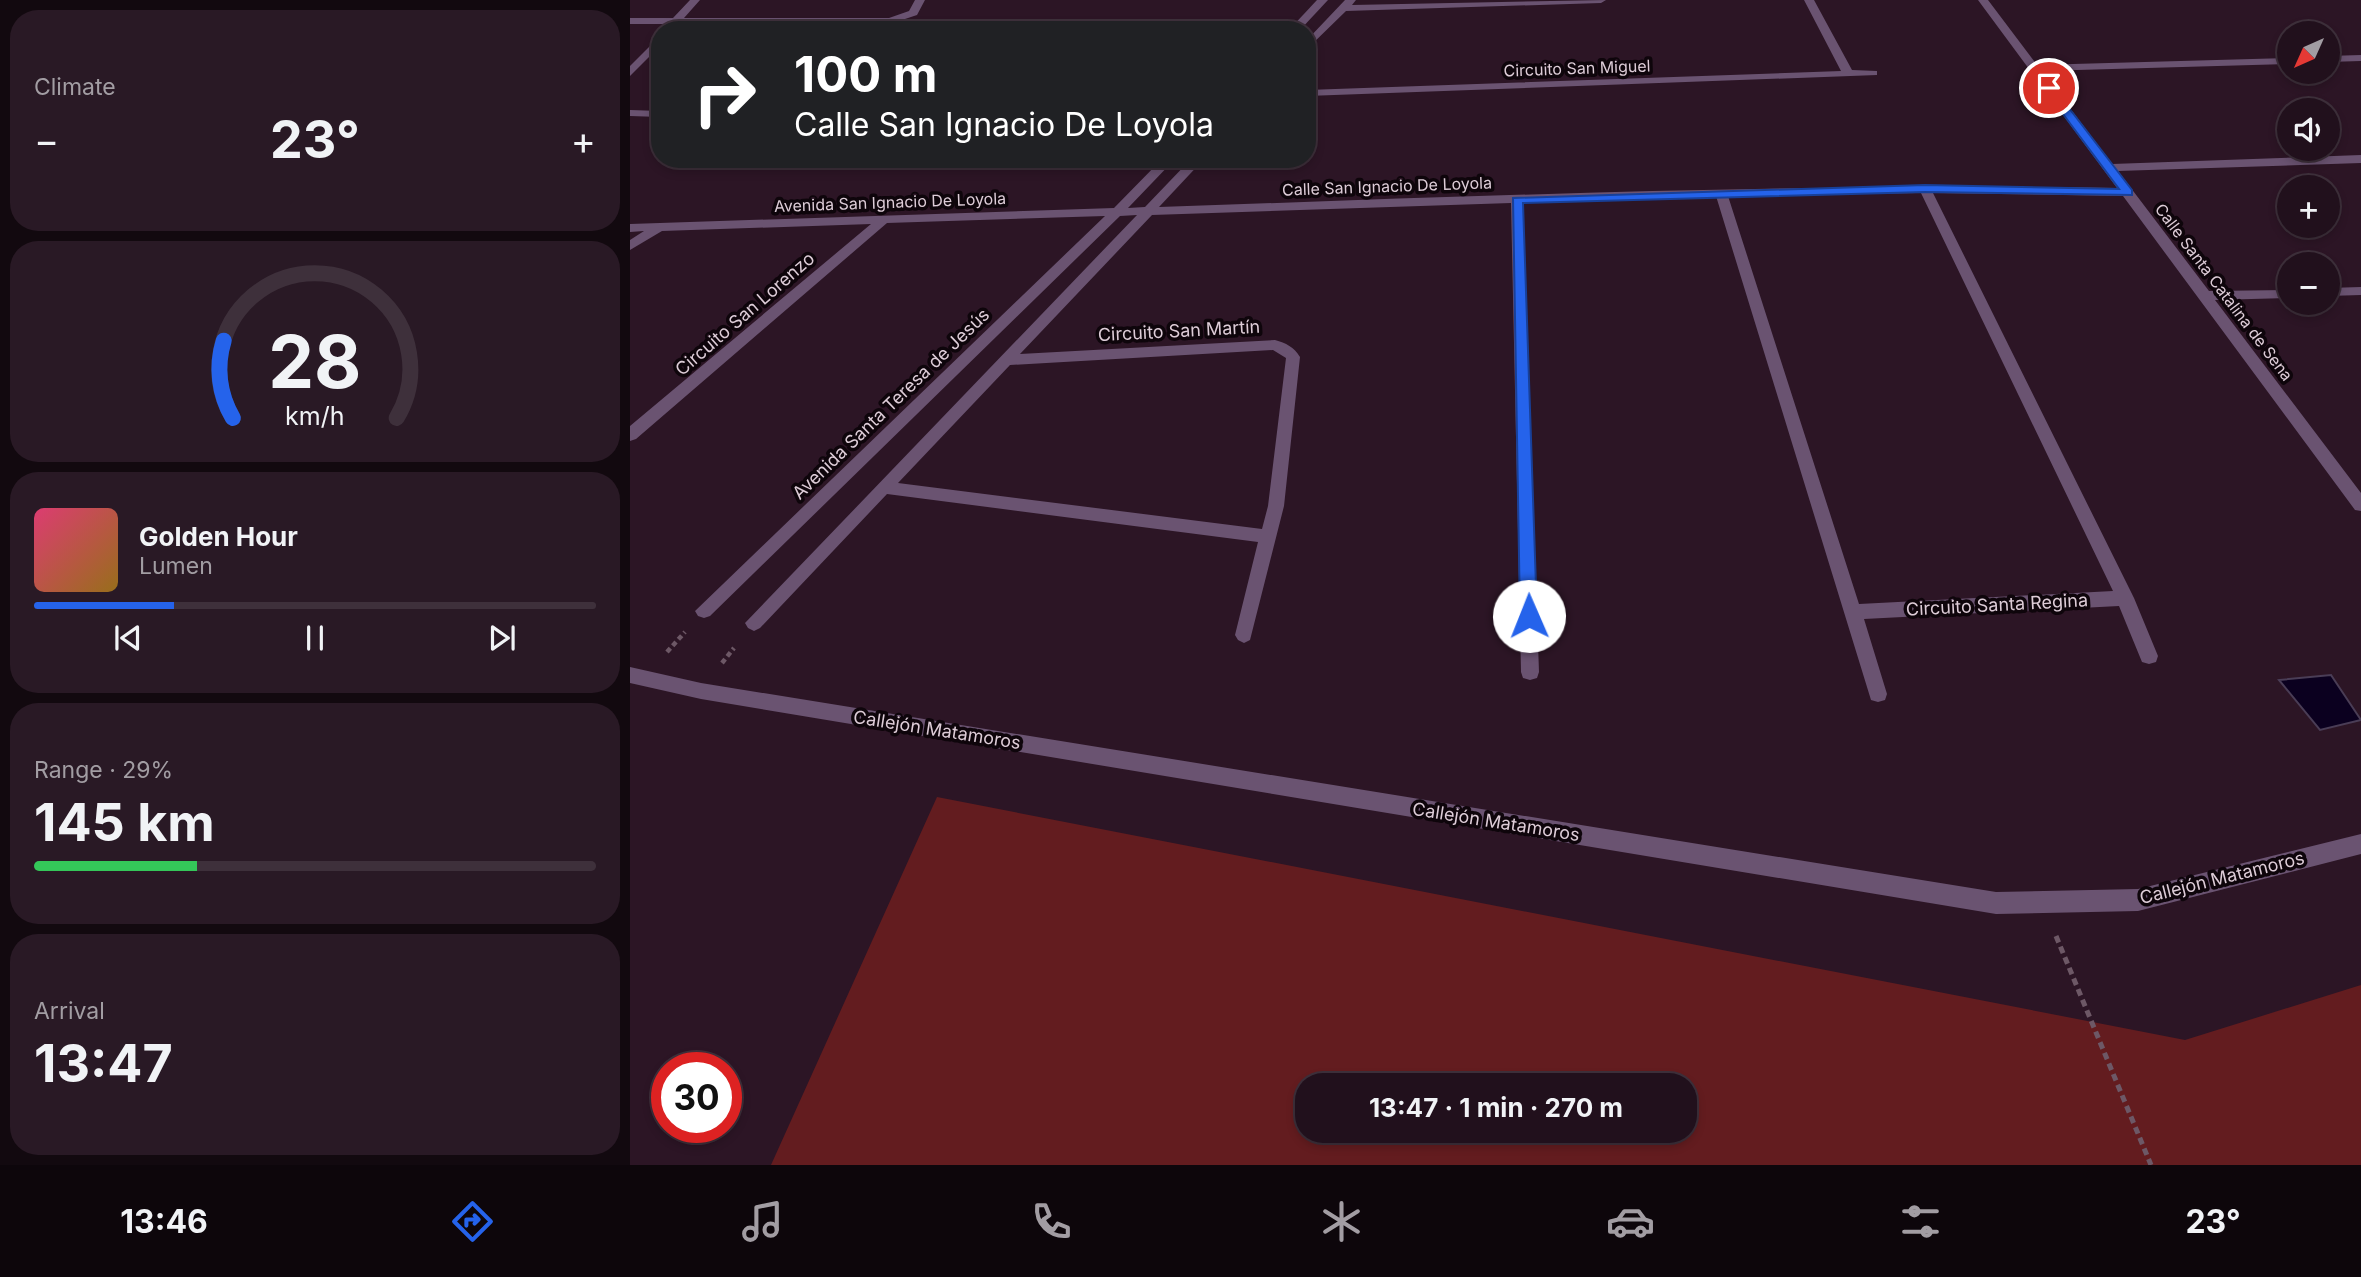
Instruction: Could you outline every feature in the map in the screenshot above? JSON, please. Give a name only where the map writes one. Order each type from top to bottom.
[{"type":"street","points":[[676,21],[695,0]]},
{"type":"street","points":[[890,21],[909,16],[920,0]]},
{"type":"street","points":[[1303,21],[1323,0]]},
{"type":"street","points":[[1316,37],[1348,4],[1601,0]]},
{"type":"street","points":[[1809,0],[1848,74]]},
{"type":"street","name":"Calle Santa Catalina de Sena","points":[[1983,0],[2361,505]]},
{"type":"street","points":[[630,21],[651,24]]},
{"type":"street","points":[[630,73],[651,49]]},
{"type":"street","points":[[2340,59],[2361,58]]},
{"type":"street","points":[[2034,68],[2277,61]]},
{"type":"street","name":"Circuito San Miguel","points":[[1316,93],[1874,73]]},
{"type":"street","points":[[630,113],[651,114]]},
{"type":"street","points":[[2109,168],[2361,159]]},
{"type":"street","name":"Avenida Santa Teresa de Jesús","points":[[704,611],[1160,168]]},
{"type":"street","points":[[754,622],[886,488],[1190,168]]},
{"type":"street","points":[[1925,188],[2125,598],[2149,656]]},
{"type":"street","name":"Calle San Ignacio De Loyola","points":[[1150,210],[1925,188],[2128,192]]},
{"type":"street","points":[[1721,192],[1878,694]]},
{"type":"street","points":[[1517,200],[1530,672]]},
{"type":"street","name":"Avenida San Ignacio De Loyola","points":[[630,228],[1150,210]]},
{"type":"street","name":"Circuito San Lorenzo","points":[[630,435],[638,431],[883,220]]},
{"type":"street","points":[[630,246],[658,228]]},
{"type":"street","points":[[2340,292],[2361,291]]},
{"type":"street","points":[[2205,296],[2277,293]]},
{"type":"street","name":"Circuito San Martín","points":[[1007,360],[1275,345],[1287,350],[1295,361],[1269,537],[1244,635]]},
{"type":"street","points":[[886,488],[1269,537]]},
{"type":"street","name":"Circuito Santa Regina","points":[[1853,612],[2125,598]]},
{"type":"street","name":"Callejón Matamoros","points":[[637,677],[701,691],[1996,903],[2137,900],[2361,844]]},
{"type":"path","points":[[637,677],[704,611]]},
{"type":"path","points":[[701,691],[754,622]]},
{"type":"path","points":[[2042,902],[2151,1165]]},
{"type":"shaded area","points":[[2331,675],[2361,720],[2320,730],[2279,680]]},
{"type":"shaded area","points":[[937,797],[2185,1040],[2361,985],[2361,1165],[771,1165]]},
{"type":"route","points":[[1529,616],[1517,200],[1925,188],[2128,192],[2049,88]]}]
